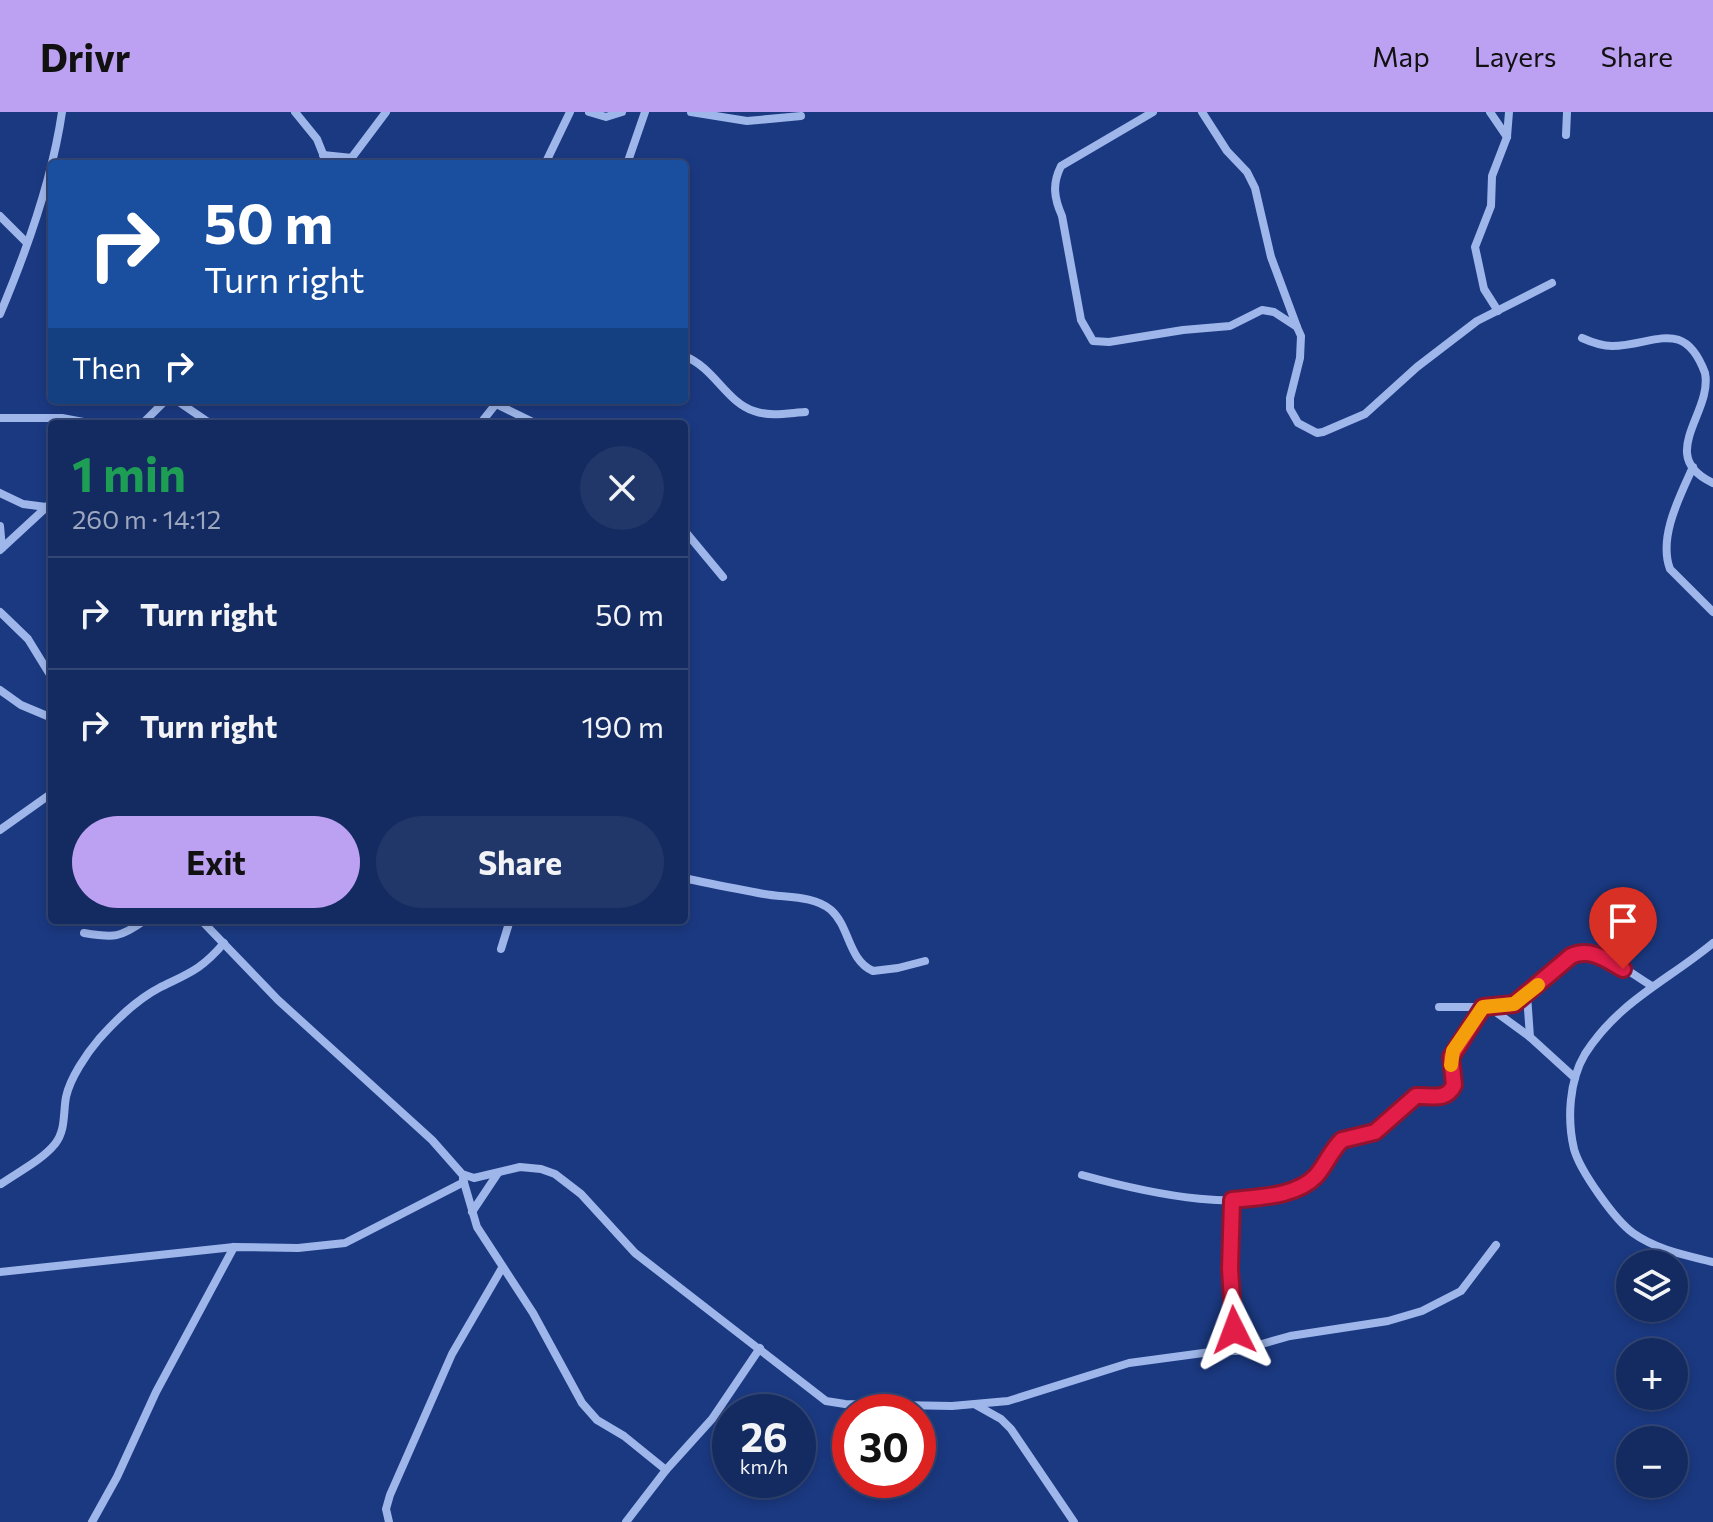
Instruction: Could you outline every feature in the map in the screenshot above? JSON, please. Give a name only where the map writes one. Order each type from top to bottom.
[{"type":"street","points":[[52,160],[62,112]]},
{"type":"street","points":[[295,112],[317,139],[325,159]]},
{"type":"street","points":[[351,160],[386,112]]},
{"type":"street","points":[[547,160],[570,112]]},
{"type":"street","points":[[589,112],[606,117],[622,112]]},
{"type":"street","points":[[628,160],[645,112]]},
{"type":"street","points":[[691,112],[747,121],[801,116]]},
{"type":"street","points":[[1153,112],[1061,166],[1054,180],[1055,200],[1062,216],[1081,320],[1091,339],[1109,342],[1230,326],[1267,310],[1297,327]]},
{"type":"street","points":[[1202,112],[1227,151],[1247,172],[1255,188],[1271,257],[1301,336],[1290,409],[1298,423],[1317,433],[1365,414],[1457,335],[1477,321],[1552,283]]},
{"type":"street","points":[[1490,112],[1507,137]]},
{"type":"street","points":[[1498,311],[1484,289],[1475,247],[1489,214],[1492,176],[1507,137],[1509,112]]},
{"type":"street","points":[[1566,135],[1567,112]]},
{"type":"street","points":[[0,314],[48,177]]},
{"type":"street","points":[[0,216],[27,243]]},
{"type":"street","points":[[1582,338],[1607,346],[1659,338],[1686,342],[1693,348],[1708,384],[1704,409],[1689,439],[1689,459],[1693,467],[1713,483]]},
{"type":"street","points":[[688,358],[713,374],[749,410],[773,414],[805,412]]},
{"type":"street","points":[[146,420],[162,404]]},
{"type":"street","points":[[182,404],[205,420]]},
{"type":"street","points":[[483,420],[496,404]]},
{"type":"street","points":[[502,404],[530,420]]},
{"type":"street","points":[[0,418],[73,420]]},
{"type":"street","points":[[1693,467],[1669,533],[1667,563],[1713,610]]},
{"type":"street","points":[[0,493],[13,500],[48,504]]},
{"type":"street","points":[[13,500],[30,522]]},
{"type":"street","points":[[1,549],[48,505]]},
{"type":"street","points":[[0,526],[1,549]]},
{"type":"street","points":[[688,535],[723,577]]},
{"type":"street","points":[[0,612],[28,639],[48,672]]},
{"type":"street","points":[[0,690],[21,705],[48,716]]},
{"type":"street","points":[[0,830],[48,796]]},
{"type":"street","points":[[688,879],[800,899],[826,907],[839,920],[859,961],[873,971],[925,961]]},
{"type":"street","points":[[84,933],[120,936],[139,924]]},
{"type":"street","points":[[205,924],[278,1000],[432,1140],[463,1178],[477,1227],[533,1313],[589,1413],[666,1470]]},
{"type":"street","points":[[501,949],[509,924]]},
{"type":"street","points":[[1,1184],[48,1152],[57,1141],[71,1084],[96,1042],[127,1009],[207,963],[224,943]]},
{"type":"street","points":[[1713,943],[1631,1001],[1600,1034],[1585,1055],[1575,1078],[1571,1122],[1575,1152],[1604,1201],[1631,1232],[1652,1246],[1713,1262]]},
{"type":"street","points":[[1439,1007],[1514,1004],[1571,956],[1581,952],[1600,957],[1652,986]]},
{"type":"street","points":[[1527,995],[1530,1037]]},
{"type":"street","points":[[1486,1007],[1530,1037],[1575,1078]]},
{"type":"street","points":[[1082,1175],[1127,1187],[1203,1200],[1271,1195],[1305,1184],[1315,1177],[1342,1140],[1375,1132],[1416,1096],[1436,1098],[1446,1095],[1454,1085],[1451,1057],[1486,1007]]},
{"type":"street","points":[[0,1272],[234,1247],[298,1248],[345,1243],[463,1178],[520,1167],[541,1169],[555,1174],[581,1194],[635,1253],[826,1401],[845,1404],[976,1405],[1008,1401],[1070,1384],[1129,1363],[1237,1351],[1290,1336],[1388,1321],[1422,1311],[1454,1296],[1468,1285],[1496,1245]]},
{"type":"street","points":[[472,1212],[498,1172]]},
{"type":"street","points":[[1227,1351],[1233,1342],[1234,1330],[1230,1269],[1232,1200]]},
{"type":"street","points":[[92,1522],[117,1477],[156,1392],[234,1247]]},
{"type":"street","points":[[389,1522],[386,1509],[390,1495],[452,1354],[502,1268]]},
{"type":"street","points":[[626,1522],[666,1470],[712,1419],[760,1348]]},
{"type":"street","points":[[976,1405],[1001,1419],[1011,1429],[1069,1520]]},
{"type":"slow traffic","points":[[1451,1065],[1453,1051],[1483,1007],[1514,1004],[1538,985]]},
{"type":"route","points":[[1234,1330],[1230,1269],[1232,1200],[1260,1198],[1305,1184],[1315,1177],[1342,1140],[1375,1132],[1416,1096],[1436,1098],[1446,1095],[1454,1085],[1451,1066],[1453,1051],[1483,1007],[1514,1004],[1571,956],[1581,952],[1588,952],[1623,969]]}]
